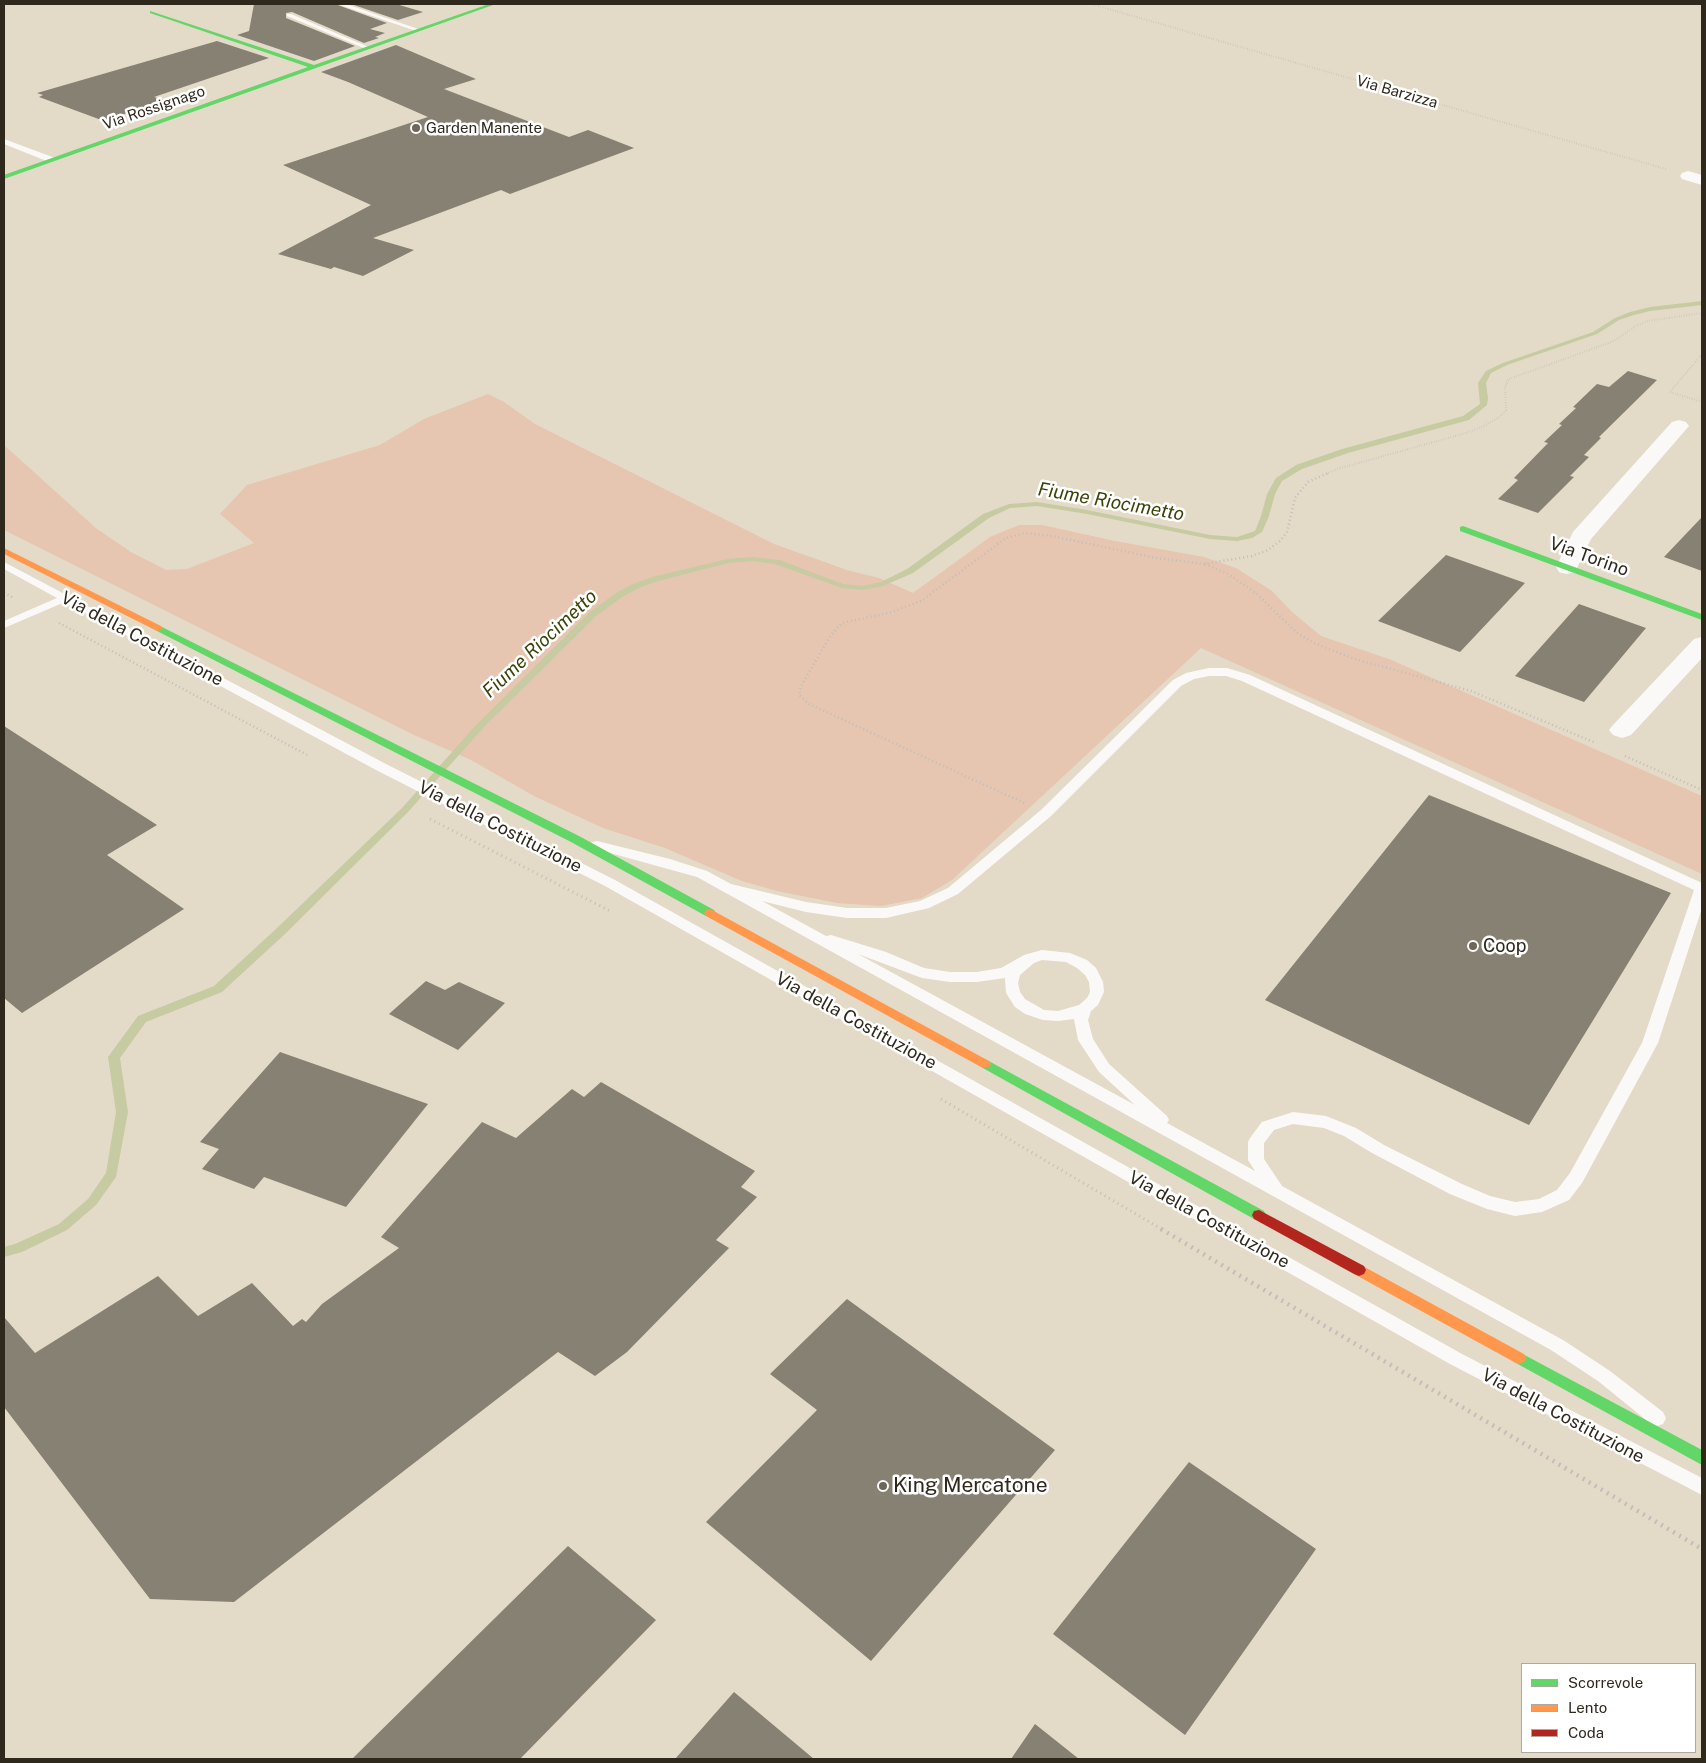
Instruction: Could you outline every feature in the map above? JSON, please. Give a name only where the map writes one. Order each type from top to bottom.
[{"type":"main road","name":"Via Rossignago","points":[[4,177],[493,4]]},
{"type":"main road","points":[[152,12],[313,67]]},
{"type":"main road","name":"Via Torino","points":[[1463,529],[1702,617]]},
{"type":"main road","name":"Via della Costituzione","points":[[4,551],[400,748],[575,839],[1698,1455]]},
{"type":"street","points":[[1567,568],[1581,537],[1679,426]]},
{"type":"street","points":[[1614,739],[1702,644]]},
{"type":"lane","points":[[340,4],[418,30]]},
{"type":"lane","points":[[289,15],[368,48]]},
{"type":"lane","points":[[4,141],[52,160]]},
{"type":"lane","name":"Via della Costituzione","points":[[4,565],[381,767],[610,883],[1456,1360],[1702,1487]]},
{"type":"lane","points":[[4,625],[66,598]]},
{"type":"lane","points":[[727,888],[799,905],[847,913],[886,913],[924,905],[953,891],[1046,813],[1177,683],[1190,676],[1208,672],[1227,672],[1254,682],[1702,888],[1650,1043],[1576,1178],[1563,1195],[1542,1205],[1515,1209],[1487,1202],[1456,1189],[1378,1149],[1350,1132],[1326,1122],[1293,1118],[1268,1126],[1256,1142],[1256,1160],[1276,1190]]},
{"type":"lane","points":[[575,839],[702,874],[1557,1345],[1604,1376],[1670,1429],[1698,1455]]},
{"type":"lane","points":[[815,936],[848,944],[922,973],[950,978],[977,977],[1004,972],[1029,959],[1042,955],[1056,955],[1070,958],[1082,964],[1091,972],[1096,982],[1097,992],[1093,1001],[1084,1009],[1072,1014],[1058,1016],[1043,1015],[1030,1010],[1020,1003],[1013,993],[1011,983],[1013,973],[1020,965]]},
{"type":"lane","points":[[1084,1009],[1081,1020],[1086,1040],[1104,1068],[1180,1137]]},
{"type":"path","name":"Via Barzizza","points":[[1091,4],[1695,178]]},
{"type":"path","points":[[1204,564],[1252,556],[1268,550],[1280,542],[1287,532],[1297,493],[1308,482],[1318,476],[1360,462],[1466,433],[1498,418],[1506,410],[1508,402],[1505,387],[1509,378],[1614,341],[1636,326],[1648,321],[1702,313]]},
{"type":"path","points":[[1702,354],[1670,392],[1702,402]]},
{"type":"path","points":[[1046,813],[809,704],[799,695],[801,686],[831,635],[842,623],[892,612],[920,600],[1006,538],[1026,533],[1052,536],[1156,558],[1204,564],[1228,574],[1257,594],[1296,632],[1314,643],[1355,659],[1471,691],[1614,739],[1702,790]]},
{"type":"path","points":[[4,593],[316,760]]},
{"type":"path","points":[[427,818],[615,914]]},
{"type":"path","points":[[933,1094],[1702,1549]]},
{"type":"shaded area","points":[[488,394],[504,402],[535,424],[774,544],[847,570],[879,578],[913,593],[990,537],[1019,525],[1042,525],[1115,541],[1204,557],[1236,568],[1272,591],[1292,612],[1321,636],[1389,659],[1702,796],[1702,874],[1201,648],[952,880],[922,898],[881,906],[837,903],[777,891],[742,881],[665,848],[603,828],[534,796],[471,760],[412,734],[4,530],[4,445],[97,529],[131,552],[166,570],[187,569],[254,543],[220,514],[247,485],[380,445],[424,419]]},
{"type":"building","points":[[254,4],[335,4],[387,23],[370,29],[385,33],[375,37],[379,38],[364,43],[292,12],[286,13],[286,18],[355,46],[314,61],[237,35],[249,31]]},
{"type":"building","points":[[351,4],[396,4],[423,12],[398,20]]},
{"type":"building","points":[[217,41],[269,58],[154,97],[165,100],[104,121],[39,97],[43,95],[37,93]]},
{"type":"building","points":[[396,45],[476,79],[444,89],[569,137],[588,130],[634,148],[510,194],[501,190],[373,238],[414,250],[363,276],[278,254],[371,205],[283,165],[428,117],[321,72]]},
{"type":"building","points":[[1628,371],[1657,380],[1599,437],[1601,438],[1584,455],[1589,457],[1570,476],[1574,477],[1538,513],[1498,499],[1518,480],[1514,478],[1548,443],[1544,442],[1576,408],[1573,407],[1597,384],[1609,387]]},
{"type":"building","points":[[1702,517],[1702,571],[1664,557]]},
{"type":"building","points":[[1446,555],[1525,583],[1460,652],[1378,621]]},
{"type":"building","points":[[1579,604],[1646,628],[1584,702],[1515,676]]},
{"type":"building","points":[[4,726],[157,825],[107,855],[184,909],[22,1013],[4,998]]},
{"type":"building","name":"Coop","points":[[1429,795],[1671,893],[1529,1125],[1265,1000]]},
{"type":"building","points":[[426,981],[445,990],[459,982],[505,1003],[458,1050],[389,1014]]},
{"type":"building","points":[[280,1052],[428,1104],[346,1207],[264,1177],[254,1189],[202,1169],[219,1149],[200,1142]]},
{"type":"building","points":[[601,1082],[755,1171],[741,1187],[757,1197],[716,1240],[729,1248],[627,1352],[595,1376],[558,1352],[234,1602],[150,1599],[4,1407],[4,1317],[35,1353],[158,1276],[198,1316],[252,1283],[293,1326],[302,1319],[306,1322],[322,1304],[399,1248],[381,1237],[482,1122],[516,1138],[572,1089],[584,1097]]},
{"type":"building","name":"King Mercatone","points":[[847,1299],[1055,1450],[871,1661],[706,1522],[817,1410],[770,1374]]},
{"type":"building","points":[[1189,1462],[1316,1549],[1185,1735],[1053,1634]]},
{"type":"building","points":[[568,1546],[656,1620],[520,1759],[352,1759]]},
{"type":"building","points":[[734,1692],[814,1759],[675,1759]]},
{"type":"building","points":[[1035,1724],[1079,1759],[1011,1759]]},
{"type":"waterway","name":"Fiume Riocimetto","points":[[4,1252],[18,1248],[63,1227],[92,1202],[112,1174],[122,1112],[114,1057],[142,1019],[218,989],[281,931],[405,810],[481,725],[593,614],[619,595],[655,579],[728,561],[753,559],[776,562],[842,586],[863,588],[883,584],[910,571],[986,516],[1009,506],[1037,504],[1087,512],[1210,537],[1237,539],[1249,536],[1258,532],[1271,494],[1279,480],[1299,467],[1345,451],[1466,418],[1483,405],[1482,383],[1488,372],[1505,364],[1595,333],[1617,319],[1632,313],[1702,303]]},
{"type":"traffic: fast","points":[[4,177],[493,4]]},
{"type":"traffic: fast","points":[[152,12],[313,67]]},
{"type":"traffic: fast","points":[[1463,529],[1702,617]]},
{"type":"traffic: fast","points":[[158,628],[575,839],[710,913]]},
{"type":"traffic: fast","points":[[985,1064],[1259,1215]]},
{"type":"traffic: fast","points":[[1519,1358],[1702,1458]]},
{"type":"traffic: slow","points":[[4,551],[158,628]]},
{"type":"traffic: slow","points":[[710,913],[985,1064]]},
{"type":"traffic: slow","points":[[1359,1270],[1519,1358]]},
{"type":"traffic: jam","points":[[1259,1215],[1359,1270]]},
{"type":"place","name":"Garden Manente","points":[[416,128]]},
{"type":"place","name":"Coop","points":[[1473,946]]},
{"type":"place","name":"King Mercatone","points":[[883,1486]]}]
